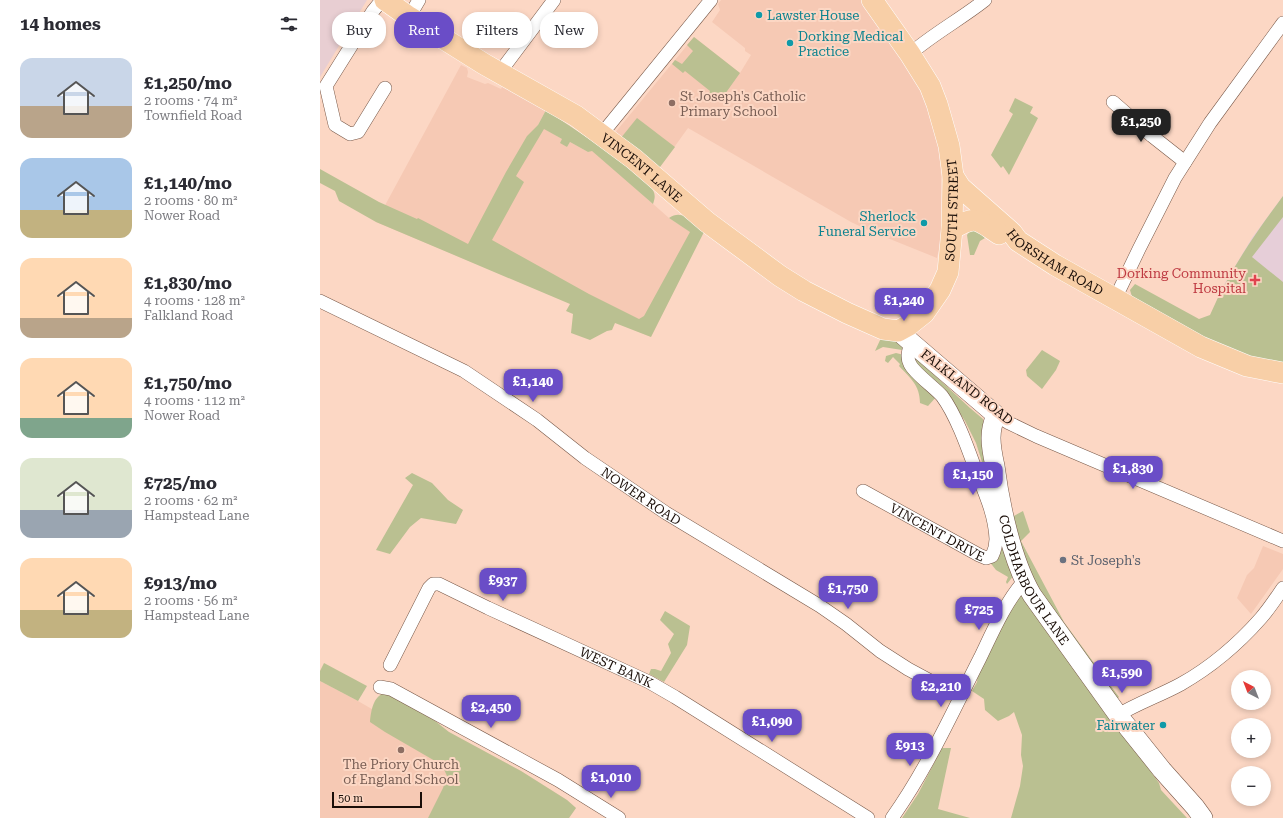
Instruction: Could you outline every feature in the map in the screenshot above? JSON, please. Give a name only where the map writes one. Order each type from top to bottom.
[{"type":"main road","name":"VINCENT LANE","points":[[384,0],[414,9],[484,64],[576,116],[634,159],[658,178],[681,200],[731,240],[780,276],[804,291],[847,313],[905,337]]},
{"type":"main road","name":"SOUTH STREET","points":[[872,0],[910,54],[930,86],[937,104],[949,146],[953,176],[952,229],[948,272],[940,290],[924,313],[909,325],[905,337]]},
{"type":"main road","name":"HORSHAM ROAD","points":[[953,176],[960,187],[1012,233],[1018,241],[1055,265],[1201,347],[1247,366],[1283,373]]},
{"type":"main road","points":[[952,229],[968,220],[975,220],[1008,239],[1018,241]]},
{"type":"street","points":[[384,0],[373,11],[326,86],[335,125],[350,134],[358,132],[385,88]]},
{"type":"street","points":[[501,74],[506,64],[554,0]]},
{"type":"street","points":[[601,135],[711,0]]},
{"type":"street","points":[[910,54],[927,40],[985,0]]},
{"type":"street","points":[[1115,299],[1175,178],[1210,123],[1283,23]]},
{"type":"street","points":[[1113,102],[1185,162]]},
{"type":"street","name":"NOWER ROAD","points":[[320,301],[464,371],[537,420],[585,458],[666,513],[814,603],[846,624],[880,651],[908,669],[960,697]]},
{"type":"street","name":"FALKLAND ROAD","points":[[905,337],[996,415],[1009,423],[1036,436],[1283,541]]},
{"type":"street","name":"VINCENT DRIVE","points":[[863,491],[979,555],[986,558],[992,556],[996,549],[993,518],[987,496],[966,442],[942,397],[911,366],[907,359],[905,337]]},
{"type":"street","name":"COLDHARBOUR LANE","points":[[996,415],[993,422],[991,437],[997,483],[1006,522],[1024,581],[1032,595],[1118,716],[1162,770],[1196,807],[1203,818]]},
{"type":"street","points":[[892,818],[918,778],[946,729],[960,697],[1006,606],[1024,581]]},
{"type":"street","name":"WEST BANK","points":[[390,665],[430,588],[433,584],[439,584],[649,682],[676,697],[868,818]]},
{"type":"street","points":[[1118,716],[1131,707],[1181,684],[1208,666],[1233,646],[1262,617],[1283,588]]},
{"type":"street","points":[[380,687],[391,689],[558,780],[619,818]]},
{"type":"shaded area","points":[[320,0],[367,0],[360,12],[332,12],[332,48],[338,48],[320,77]]},
{"type":"shaded area","points":[[721,0],[866,0],[931,96],[940,155],[941,176],[942,219],[937,258],[851,222],[688,128],[657,171],[614,134],[694,37],[740,73],[751,55],[745,51],[745,48],[712,22],[720,10],[718,4]]},
{"type":"shaded area","points":[[461,65],[467,68],[467,77],[485,84],[488,83],[501,89],[502,87],[546,110],[538,125],[562,139],[567,147],[570,142],[588,152],[592,150],[669,218],[700,238],[651,337],[376,222]]},
{"type":"shaded area","name":"Dorking Community Hospital","points":[[1283,196],[1283,348],[1222,288],[1252,238]]},
{"type":"shaded area","points":[[1263,546],[1283,554],[1283,569],[1251,614],[1237,598],[1247,575],[1254,568]]},
{"type":"shaded area","name":"The Priory Church of England School","points":[[320,681],[377,712],[423,718],[521,771],[567,800],[576,808],[569,818],[320,818]]},
{"type":"green space","points":[[694,37],[740,73],[720,101],[709,94],[710,91],[685,71],[683,73],[672,64],[675,60],[682,64],[693,51],[687,45]]},
{"type":"green space","points":[[1015,98],[1033,107],[1030,113],[1038,118],[1009,175],[1003,166],[1001,168],[991,155],[1013,114],[1009,111]]},
{"type":"green space","points":[[546,110],[610,153],[650,186],[654,194],[653,204],[592,151],[588,152],[570,142],[567,147],[560,143],[562,139],[544,129],[516,176],[524,182],[492,240],[589,294],[639,319],[644,316],[690,232],[669,218],[674,215],[679,215],[688,218],[704,232],[651,337],[615,323],[612,330],[590,340],[571,333],[573,314],[566,311],[570,304],[376,222],[339,201],[335,191],[320,183],[320,169],[379,202],[417,219],[418,218],[468,244],[506,172],[527,136],[538,125]]},
{"type":"green space","points":[[637,118],[675,147],[657,171],[620,139]]},
{"type":"green space","points":[[1283,196],[1283,217],[1252,257],[1283,282],[1283,369],[1244,361],[1133,300],[1130,290],[1135,284],[1199,319],[1210,315],[1225,283],[1243,253]]},
{"type":"green space","points":[[976,230],[985,238],[980,241],[974,255],[970,255],[967,235],[970,231]]},
{"type":"green space","points":[[892,337],[906,348],[902,350],[883,347],[875,351],[881,338]]},
{"type":"green space","points":[[1042,350],[1060,361],[1056,370],[1042,389],[1027,376],[1026,370]]},
{"type":"green space","points":[[896,353],[904,355],[937,396],[928,406],[920,403],[920,397],[916,387],[899,366],[900,364],[893,357],[888,363],[885,361],[886,356]]},
{"type":"green space","points":[[913,355],[983,419],[1014,575],[1007,584],[1006,582],[1008,577],[996,570],[989,561],[996,506],[976,443],[965,421],[950,398],[914,365]]},
{"type":"green space","points":[[412,473],[432,483],[448,500],[463,510],[456,524],[421,518],[410,527],[390,554],[376,550],[413,485],[405,478]]},
{"type":"green space","points":[[1023,511],[1030,532],[1021,541],[1064,622],[1119,697],[1115,701],[1038,596],[1010,518]]},
{"type":"green space","points":[[1019,595],[1025,596],[1159,783],[1161,790],[1187,818],[1011,818],[1020,786],[1023,766],[1021,755],[1022,735],[1014,712],[998,721],[985,710],[984,699],[972,691],[977,682],[978,671]]},
{"type":"green space","points":[[665,611],[690,626],[687,645],[664,682],[649,674],[651,669],[661,671],[671,653],[668,644],[674,634],[660,620]]},
{"type":"green space","points":[[324,663],[367,686],[358,701],[320,681],[320,671]]},
{"type":"green space","points":[[384,693],[394,697],[434,720],[449,732],[521,771],[567,800],[576,808],[569,818],[428,818],[443,788],[447,776],[442,765],[370,722],[375,701]]},
{"type":"green space","points":[[942,748],[951,748],[938,809],[970,818],[902,818],[918,794]]},
{"type":"place","name":"Lawster House","points":[[759,15]]},
{"type":"place","name":"Dorking Medical Practice","points":[[790,43]]},
{"type":"place","name":"St Joseph's Catholic Primary School","points":[[672,103]]},
{"type":"place","name":"Sherlock Funeral Service","points":[[924,223]]},
{"type":"place","name":"Dorking Community Hospital","points":[[1255,280]]},
{"type":"place","name":"St Joseph's","points":[[1063,560]]},
{"type":"place","name":"Fairwater","points":[[1163,725]]},
{"type":"place","name":"The Priory Church of England School","points":[[401,750]]}]
